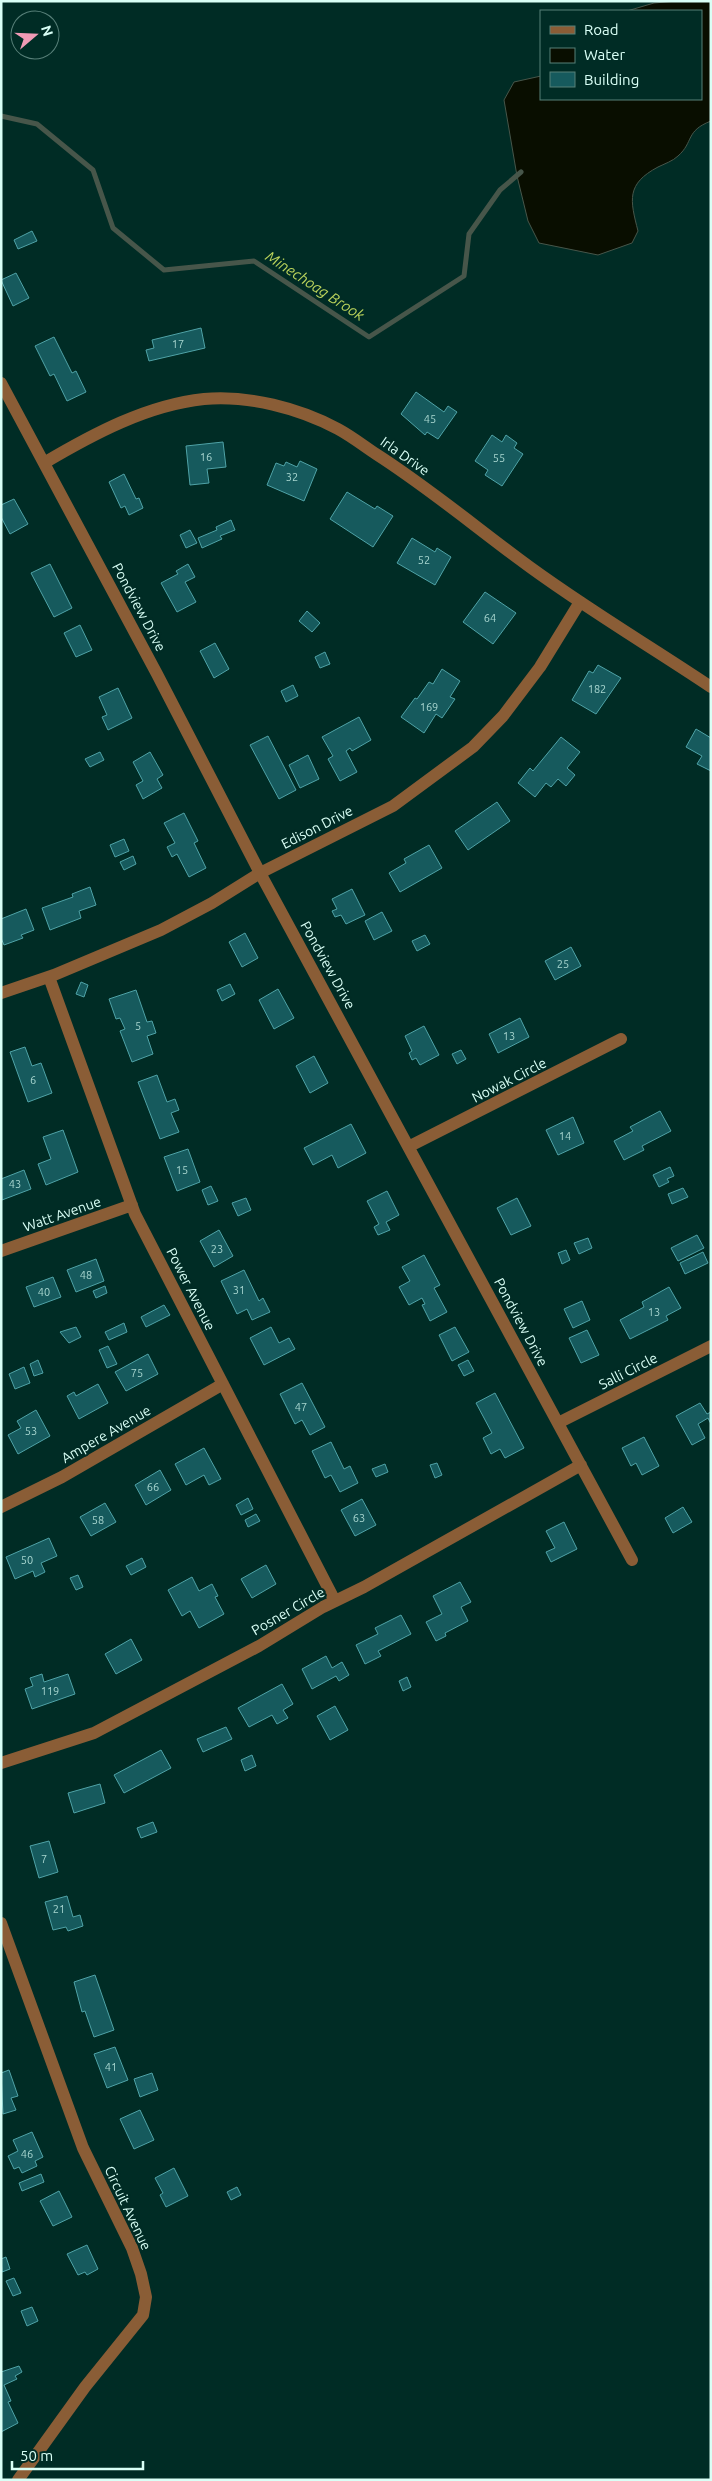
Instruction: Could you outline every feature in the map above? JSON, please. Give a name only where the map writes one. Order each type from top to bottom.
[{"type":"street","name":"Pondview Drive","points":[[1,383],[260,873],[410,1146],[632,1560]]},
{"type":"street","name":"Irla Drive","points":[[44,462],[109,427],[159,409],[204,399],[242,400],[273,406],[338,429],[395,466],[535,571],[711,687]]},
{"type":"street","name":"Edison Drive","points":[[1,993],[49,977],[161,930],[212,903],[260,873],[393,806],[473,747],[503,716],[535,674],[580,602]]},
{"type":"street","name":"Power Avenue","points":[[49,977],[132,1205],[335,1601]]},
{"type":"street","name":"Nowak Circle","points":[[410,1146],[620,1039]]},
{"type":"street","name":"Watt Avenue","points":[[1,1251],[132,1205]]},
{"type":"street","name":"Salli Circle","points":[[558,1423],[711,1346]]},
{"type":"street","name":"Ampere Avenue","points":[[1,1507],[62,1476],[223,1384]]},
{"type":"street","name":"Posner Circle","points":[[1,1763],[94,1733],[259,1646],[335,1601],[581,1465]]},
{"type":"street","name":"Circuit Avenue","points":[[1,1923],[83,2148],[132,2248],[141,2274],[146,2297],[142,2315],[85,2387],[18,2480]]},
{"type":"water","points":[[711,1],[711,121],[693,133],[683,151],[676,158],[648,173],[640,180],[633,194],[633,210],[638,231],[632,243],[598,255],[539,243],[528,221],[517,176],[504,100],[514,82],[540,76],[540,100],[702,100],[702,10],[630,10],[654,3]]},
{"type":"building","points":[[32,231],[37,241],[18,249],[14,240]]},
{"type":"building","points":[[16,273],[29,298],[13,306],[1,280]]},
{"type":"building","points":[[201,328],[205,348],[149,361],[146,350],[154,348],[152,340]]},
{"type":"building","points":[[54,337],[72,373],[76,371],[86,392],[67,401],[54,374],[50,376],[35,346]]},
{"type":"building","points":[[416,392],[444,412],[448,406],[457,412],[438,439],[427,432],[425,435],[401,414]]},
{"type":"building","points":[[492,435],[502,442],[506,435],[517,443],[514,448],[523,454],[502,486],[485,475],[488,470],[475,461]]},
{"type":"building","points":[[223,442],[226,467],[207,469],[209,483],[190,485],[186,446]]},
{"type":"building","points":[[300,461],[317,469],[304,501],[267,485],[276,463],[284,466],[286,462],[297,467]]},
{"type":"building","points":[[124,474],[136,499],[139,498],[143,508],[129,515],[125,506],[121,508],[109,482]]},
{"type":"building","points":[[347,492],[375,509],[377,506],[393,516],[373,547],[330,519]]},
{"type":"building","points":[[14,499],[28,524],[10,534],[1,517],[1,505]]},
{"type":"building","points":[[231,520],[235,530],[220,536],[222,539],[202,548],[198,538],[217,530],[216,527]]},
{"type":"building","points":[[190,530],[197,543],[186,548],[180,535]]},
{"type":"building","points":[[412,538],[435,552],[437,548],[451,557],[435,585],[397,563]]},
{"type":"building","points":[[50,564],[72,608],[54,617],[31,573]]},
{"type":"building","points":[[188,564],[195,577],[185,582],[196,602],[177,612],[161,583],[178,574],[176,571]]},
{"type":"building","points":[[485,592],[516,613],[493,644],[463,622]]},
{"type":"building","points":[[307,611],[320,623],[312,632],[299,621]]},
{"type":"building","points":[[80,625],[92,650],[76,657],[64,633]]},
{"type":"building","points":[[215,643],[229,669],[214,678],[200,651]]},
{"type":"building","points":[[325,652],[330,664],[320,668],[315,657]]},
{"type":"building","points":[[598,665],[621,678],[596,714],[572,700],[589,671],[593,673]]},
{"type":"building","points":[[442,669],[460,681],[450,697],[455,699],[442,718],[436,714],[424,733],[401,717],[429,682],[433,684]]},
{"type":"building","points":[[293,685],[298,696],[286,702],[281,691]]},
{"type":"building","points":[[118,688],[132,718],[108,730],[102,717],[107,715],[99,697]]},
{"type":"building","points":[[359,717],[371,740],[352,751],[350,748],[346,751],[357,772],[340,781],[328,759],[333,756],[322,737]]},
{"type":"building","points":[[696,729],[711,738],[711,771],[697,764],[702,756],[686,747]]},
{"type":"building","points":[[268,736],[296,790],[279,799],[250,745]]},
{"type":"building","points":[[561,737],[580,752],[567,768],[575,775],[566,786],[558,779],[551,787],[546,783],[535,797],[518,783],[530,768],[533,771]]},
{"type":"building","points":[[100,752],[104,760],[90,767],[85,759]]},
{"type":"building","points":[[150,752],[163,775],[157,779],[162,788],[143,799],[136,785],[143,781],[133,762]]},
{"type":"building","points":[[308,755],[319,779],[300,788],[289,765]]},
{"type":"building","points":[[497,802],[510,821],[468,850],[455,831]]},
{"type":"building","points":[[184,813],[198,841],[194,843],[206,868],[189,877],[177,854],[172,857],[167,847],[175,843],[164,823]]},
{"type":"building","points":[[124,839],[129,851],[115,857],[110,845]]},
{"type":"building","points":[[429,845],[442,868],[400,892],[389,873],[406,863],[404,859]]},
{"type":"building","points":[[133,856],[136,864],[124,870],[120,862]]},
{"type":"building","points":[[90,887],[96,905],[79,911],[81,918],[50,930],[42,908],[73,897],[72,894]]},
{"type":"building","points":[[352,889],[365,915],[346,924],[341,915],[335,917],[332,911],[337,909],[332,899]]},
{"type":"building","points":[[26,909],[34,930],[21,935],[23,938],[4,945],[1,938],[1,919]]},
{"type":"building","points":[[382,912],[392,931],[374,940],[365,921]]},
{"type":"building","points":[[245,933],[258,958],[242,967],[229,942]]},
{"type":"building","points":[[425,935],[430,944],[417,951],[412,941]]},
{"type":"building","points":[[571,947],[581,966],[555,980],[545,961]]},
{"type":"building","points":[[81,982],[88,985],[84,997],[76,994]]},
{"type":"building","points":[[230,984],[235,994],[222,1001],[217,990]]},
{"type":"building","points":[[278,989],[294,1018],[274,1029],[259,1000]]},
{"type":"building","points":[[136,990],[147,1022],[152,1021],[156,1033],[147,1036],[153,1054],[132,1062],[120,1031],[125,1029],[120,1018],[116,1019],[109,999]]},
{"type":"building","points":[[520,1018],[529,1037],[498,1053],[489,1034]]},
{"type":"building","points":[[424,1026],[439,1055],[420,1065],[416,1058],[412,1060],[409,1053],[412,1051],[405,1036]]},
{"type":"building","points":[[25,1047],[32,1066],[41,1063],[52,1093],[28,1102],[10,1052]]},
{"type":"building","points":[[461,1050],[466,1059],[457,1064],[452,1054]]},
{"type":"building","points":[[314,1056],[328,1083],[310,1093],[296,1066]]},
{"type":"building","points":[[157,1075],[167,1102],[175,1099],[179,1110],[171,1113],[179,1132],[160,1139],[138,1082]]},
{"type":"building","points":[[660,1111],[671,1131],[642,1146],[644,1150],[624,1160],[614,1141],[633,1131],[630,1127]]},
{"type":"building","points":[[573,1117],[584,1143],[558,1155],[546,1130]]},
{"type":"building","points":[[351,1124],[366,1153],[338,1168],[332,1155],[313,1165],[304,1148]]},
{"type":"building","points":[[63,1130],[78,1172],[46,1185],[38,1164],[51,1159],[43,1137]]},
{"type":"building","points":[[188,1149],[200,1182],[177,1191],[164,1157]]},
{"type":"building","points":[[670,1167],[674,1176],[667,1179],[669,1182],[659,1187],[653,1175]]},
{"type":"building","points":[[24,1170],[31,1189],[2,1200],[1,1179]]},
{"type":"building","points":[[211,1186],[218,1201],[208,1205],[202,1190]]},
{"type":"building","points":[[683,1188],[688,1197],[672,1204],[668,1194]]},
{"type":"building","points":[[387,1191],[399,1215],[386,1222],[390,1230],[378,1235],[374,1227],[379,1224],[367,1201]]},
{"type":"building","points":[[246,1198],[251,1210],[238,1216],[232,1203]]},
{"type":"building","points":[[517,1198],[531,1226],[511,1235],[497,1208]]},
{"type":"building","points":[[219,1230],[233,1256],[214,1267],[200,1241]]},
{"type":"building","points":[[697,1235],[704,1248],[678,1261],[671,1248]]},
{"type":"building","points":[[588,1238],[592,1248],[579,1254],[574,1243]]},
{"type":"building","points":[[566,1250],[570,1260],[562,1264],[558,1253]]},
{"type":"building","points":[[703,1252],[708,1263],[685,1274],[680,1263]]},
{"type":"building","points":[[424,1255],[440,1285],[434,1288],[447,1312],[430,1321],[422,1305],[425,1304],[422,1298],[409,1305],[399,1287],[410,1281],[402,1267]]},
{"type":"building","points":[[96,1259],[104,1281],[76,1292],[67,1270]]},
{"type":"building","points":[[244,1270],[259,1301],[263,1298],[270,1312],[252,1320],[247,1309],[237,1314],[221,1281]]},
{"type":"building","points":[[53,1277],[61,1297],[34,1307],[26,1287]]},
{"type":"building","points":[[105,1286],[107,1293],[96,1298],[93,1291]]},
{"type":"building","points":[[669,1287],[681,1308],[666,1316],[668,1320],[630,1339],[620,1320],[644,1307],[642,1302]]},
{"type":"building","points":[[582,1301],[590,1320],[573,1328],[564,1309]]},
{"type":"building","points":[[164,1305],[170,1315],[146,1327],[141,1317]]},
{"type":"building","points":[[124,1323],[127,1332],[109,1340],[105,1332]]},
{"type":"building","points":[[76,1327],[81,1337],[69,1343],[60,1332]]},
{"type":"building","points":[[271,1327],[279,1343],[289,1338],[295,1349],[264,1365],[250,1338]]},
{"type":"building","points":[[455,1327],[469,1352],[452,1361],[439,1335]]},
{"type":"building","points":[[587,1330],[599,1355],[581,1363],[569,1338]]},
{"type":"building","points":[[108,1346],[117,1364],[107,1368],[99,1350]]},
{"type":"building","points":[[148,1354],[158,1374],[126,1391],[115,1372]]},
{"type":"building","points":[[38,1360],[43,1373],[34,1376],[30,1364]]},
{"type":"building","points":[[468,1360],[474,1371],[464,1376],[458,1365]]},
{"type":"building","points":[[24,1367],[30,1383],[15,1389],[9,1374]]},
{"type":"building","points":[[302,1383],[325,1427],[310,1435],[302,1420],[295,1424],[280,1394]]},
{"type":"building","points":[[98,1384],[108,1403],[79,1419],[67,1396],[74,1392],[76,1396]]},
{"type":"building","points":[[495,1393],[524,1448],[505,1458],[500,1449],[491,1454],[483,1438],[492,1433],[476,1403]]},
{"type":"building","points":[[700,1403],[707,1414],[711,1412],[711,1424],[708,1418],[698,1424],[705,1438],[692,1445],[676,1416]]},
{"type":"building","points":[[36,1410],[50,1436],[18,1454],[8,1435],[21,1428],[17,1421]]},
{"type":"building","points":[[644,1437],[659,1466],[642,1475],[636,1463],[631,1466],[622,1448]]},
{"type":"building","points":[[331,1442],[344,1469],[350,1466],[358,1483],[340,1492],[331,1475],[325,1478],[312,1451]]},
{"type":"building","points":[[204,1448],[221,1479],[209,1485],[204,1475],[186,1485],[175,1464]]},
{"type":"building","points":[[437,1463],[442,1475],[435,1478],[430,1465]]},
{"type":"building","points":[[385,1464],[388,1472],[376,1477],[372,1469]]},
{"type":"building","points":[[160,1470],[171,1490],[146,1505],[135,1485]]},
{"type":"building","points":[[248,1498],[253,1509],[241,1515],[236,1505]]},
{"type":"building","points":[[362,1499],[376,1525],[355,1536],[341,1510]]},
{"type":"building","points":[[105,1503],[116,1522],[91,1536],[80,1517]]},
{"type":"building","points":[[683,1507],[692,1522],[673,1533],[665,1518]]},
{"type":"building","points":[[256,1514],[260,1521],[248,1527],[245,1520]]},
{"type":"building","points":[[564,1522],[577,1549],[551,1562],[546,1552],[555,1548],[546,1531]]},
{"type":"building","points":[[49,1538],[57,1556],[41,1563],[45,1572],[35,1577],[33,1571],[15,1579],[6,1557]]},
{"type":"building","points":[[142,1558],[146,1567],[131,1575],[126,1566]]},
{"type":"building","points":[[266,1565],[276,1584],[252,1598],[241,1579]]},
{"type":"building","points":[[78,1575],[83,1587],[76,1590],[70,1578]]},
{"type":"building","points":[[192,1577],[199,1591],[212,1584],[218,1596],[215,1597],[224,1614],[199,1628],[190,1611],[182,1616],[168,1590]]},
{"type":"building","points":[[460,1582],[471,1602],[461,1607],[468,1621],[445,1633],[446,1636],[436,1641],[426,1622],[442,1614],[433,1596]]},
{"type":"building","points":[[401,1615],[411,1634],[378,1651],[381,1656],[365,1664],[356,1645],[378,1634],[375,1628]]},
{"type":"building","points":[[131,1639],[142,1660],[116,1674],[105,1654]]},
{"type":"building","points":[[326,1656],[332,1668],[342,1662],[349,1675],[339,1681],[336,1676],[312,1689],[302,1669]]},
{"type":"building","points":[[42,1674],[44,1682],[68,1674],[75,1694],[32,1709],[25,1689],[33,1686],[30,1678]]},
{"type":"building","points":[[407,1677],[411,1687],[403,1691],[399,1681]]},
{"type":"building","points":[[282,1684],[293,1704],[283,1710],[288,1718],[277,1724],[272,1715],[249,1727],[238,1708]]},
{"type":"building","points":[[335,1706],[348,1730],[330,1740],[317,1716]]},
{"type":"building","points":[[226,1727],[232,1739],[203,1752],[197,1739]]},
{"type":"building","points":[[161,1750],[171,1768],[124,1793],[114,1775]]},
{"type":"building","points":[[252,1755],[256,1766],[245,1771],[241,1760]]},
{"type":"building","points":[[100,1784],[105,1803],[74,1813],[68,1793]]},
{"type":"building","points":[[153,1822],[157,1832],[141,1838],[137,1828]]},
{"type":"building","points":[[49,1841],[58,1872],[39,1878],[30,1846]]},
{"type":"building","points":[[67,1896],[73,1917],[80,1915],[83,1926],[68,1931],[66,1927],[53,1930],[45,1902]]},
{"type":"building","points":[[95,1975],[114,2030],[94,2037],[85,2011],[82,2012],[74,1982]]},
{"type":"building","points":[[115,2047],[128,2080],[107,2088],[94,2054]]},
{"type":"building","points":[[9,2070],[18,2096],[11,2098],[16,2110],[3,2114],[1,2073]]},
{"type":"building","points":[[152,2073],[158,2090],[140,2097],[134,2079]]},
{"type":"building","points":[[140,2110],[154,2140],[134,2149],[120,2119]]},
{"type":"building","points":[[32,2132],[43,2157],[35,2161],[37,2166],[22,2173],[19,2167],[14,2169],[8,2156],[18,2151],[13,2140]]},
{"type":"building","points":[[174,2168],[188,2196],[166,2207],[160,2195],[163,2193],[155,2178]]},
{"type":"building","points":[[41,2174],[44,2182],[22,2191],[19,2183]]},
{"type":"building","points":[[237,2187],[241,2195],[231,2200],[227,2192]]},
{"type":"building","points":[[59,2191],[72,2217],[53,2226],[40,2201]]},
{"type":"building","points":[[87,2245],[98,2269],[87,2275],[85,2272],[78,2275],[67,2254]]},
{"type":"building","points":[[6,2257],[10,2269],[2,2272],[1,2259]]},
{"type":"building","points":[[14,2278],[21,2293],[13,2296],[6,2281]]},
{"type":"building","points":[[32,2307],[38,2321],[27,2326],[21,2311]]},
{"type":"building","points":[[19,2366],[22,2372],[15,2376],[17,2379],[4,2385],[11,2401],[8,2402],[18,2423],[1,2432],[1,2372]]},
{"type":"waterway","name":"Minechoag Brook","points":[[1,116],[37,124],[93,170],[113,228],[164,270],[254,261],[369,337],[464,276],[469,234],[500,190],[521,172]]}]
